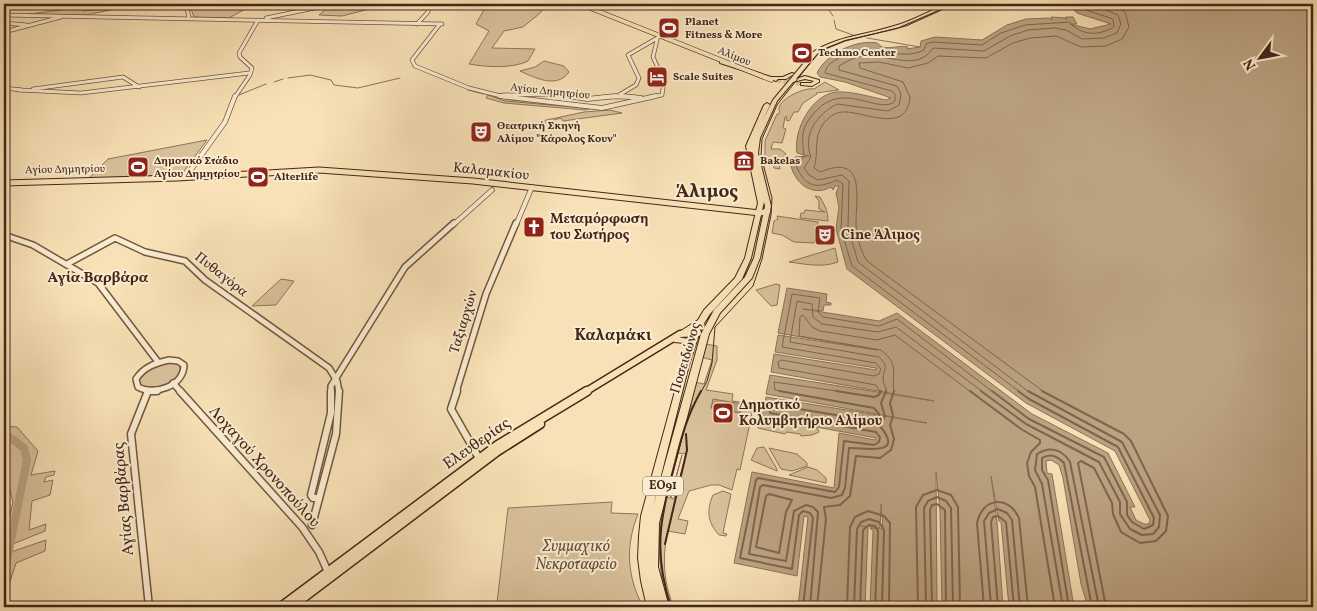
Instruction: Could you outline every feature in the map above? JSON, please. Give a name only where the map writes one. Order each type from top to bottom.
[{"type":"highway","name":"Ποσειδώνος","points":[[765,214],[750,158],[749,144],[768,103],[816,52],[830,44],[896,27],[943,4]]},
{"type":"highway","name":"Ποσειδώνος","points":[[652,607],[642,561],[644,522],[691,347],[747,275],[768,199],[754,149],[770,109],[792,74],[810,52],[822,45],[896,25],[950,4]]},
{"type":"highway","points":[[725,62],[775,80],[784,87],[801,77],[810,77],[817,81],[814,84],[802,85],[812,86],[820,82],[804,71],[807,62]]},
{"type":"highway","points":[[754,72],[777,78],[792,74]]},
{"type":"highway","points":[[770,109],[776,105]]},
{"type":"highway","name":"Ποσειδώνος","points":[[663,607],[653,567],[654,523],[700,335],[701,321],[747,275]]},
{"type":"highway","points":[[747,275],[759,275]]},
{"type":"highway","points":[[691,347],[686,341],[678,337],[701,321]]},
{"type":"main road","name":"Αλίμου","points":[[582,4],[659,38],[754,72]]},
{"type":"main road","name":"Καλαμακίου","points":[[185,177],[319,170],[431,177],[765,214]]},
{"type":"main road","name":"Αγίου Δημητρίου","points":[[4,182],[185,177]]},
{"type":"main road","name":"Ελευθερίας","points":[[282,607],[480,461],[678,337],[700,335]]},
{"type":"main road","name":"Ελευθερίας","points":[[291,607],[400,530],[480,461],[678,337]]},
{"type":"main road","points":[[510,442],[508,447],[511,452]]},
{"type":"street","points":[[186,4],[190,18]]},
{"type":"street","points":[[266,20],[336,4]]},
{"type":"street","points":[[4,15],[417,24],[428,12],[428,4]]},
{"type":"street","points":[[4,32],[62,16]]},
{"type":"street","points":[[258,20],[441,25]]},
{"type":"street","points":[[185,177],[221,124],[231,106],[234,91],[249,73],[249,68],[238,57],[237,52],[258,20]]},
{"type":"street","points":[[185,177],[226,122],[238,89],[252,73],[252,68],[242,59],[239,52],[258,20]]},
{"type":"street","points":[[4,23],[32,25]]},
{"type":"street","name":"Αγίου Δημητρίου","points":[[441,25],[412,60],[415,66],[469,88],[507,96],[602,108],[663,94],[664,81],[654,57],[659,38]]},
{"type":"street","name":"Αγίου Δημητρίου","points":[[441,25],[414,60],[417,65],[470,87],[507,96]]},
{"type":"street","points":[[618,96],[636,84],[639,78],[628,55],[659,38]]},
{"type":"street","points":[[4,88],[81,93],[249,73]]},
{"type":"street","points":[[19,90],[123,77],[131,80],[139,87]]},
{"type":"street","points":[[507,96],[562,95],[588,99],[618,96],[642,99]]},
{"type":"street","name":"Ταξιαρχών","points":[[480,461],[451,409],[486,294],[532,187]]},
{"type":"street","points":[[319,498],[313,498],[311,495],[332,413],[331,386],[404,267],[492,190]]},
{"type":"street","points":[[4,235],[29,243],[98,283],[158,362]]},
{"type":"street","name":"Πυθαγόρα","points":[[67,264],[115,238],[145,252],[185,261],[205,280],[329,368],[335,380]]},
{"type":"street","points":[[175,360],[184,365],[182,375],[173,383],[160,389],[148,391],[139,388],[136,380],[144,370],[158,362],[175,360]]},
{"type":"street","points":[[312,525],[324,484],[340,415],[338,384],[335,380]]},
{"type":"street","name":"Λοχαγού Χρονοπούλου","points":[[173,383],[302,527],[319,552],[328,572]]},
{"type":"street","name":"Αγίας Βαρβάρας","points":[[148,391],[132,434],[149,607]]},
{"type":"green space","points":[[104,4],[113,4],[113,7],[140,4],[86,15],[29,14],[83,7],[83,11],[104,9]]},
{"type":"green space","points":[[200,4],[254,4],[229,18],[194,17],[190,6]]},
{"type":"green space","points":[[374,4],[377,7],[342,16],[319,15],[331,5]]},
{"type":"green space","points":[[487,4],[548,4],[523,27],[504,31],[492,48],[535,49],[528,61],[522,64],[507,66],[469,64],[489,31],[476,24]]},
{"type":"green space","points":[[544,61],[564,66],[569,72],[564,77],[552,81],[539,79],[520,71],[535,67]]},
{"type":"green space","points":[[825,82],[839,90],[816,93],[803,103],[798,112],[794,112],[789,121],[785,117],[783,128],[786,129],[782,143],[773,142],[771,149],[780,149],[786,154],[779,163],[780,169],[774,168],[773,162],[765,159],[765,141],[777,114],[779,114],[781,104],[794,94],[814,89]]},
{"type":"green space","points":[[488,94],[512,100],[593,108],[585,110],[504,103],[486,98]]},
{"type":"green space","points":[[610,110],[622,113],[563,121],[561,118],[545,123],[542,121],[584,112]]},
{"type":"green space","points":[[207,140],[182,174],[88,179],[108,159]]},
{"type":"green space","points":[[815,196],[820,197],[827,211],[828,221],[800,218],[801,213],[804,213],[805,210],[825,212],[819,209],[819,201]]},
{"type":"green space","points":[[777,216],[818,222],[814,243],[794,242],[782,235],[772,233],[774,221],[778,219]]},
{"type":"green space","points":[[835,248],[838,262],[832,264],[820,265],[789,262]]},
{"type":"green space","points":[[281,279],[294,281],[276,305],[252,306]]},
{"type":"green space","points":[[776,284],[780,285],[777,305],[771,306],[756,290]]},
{"type":"green space","points":[[706,344],[717,346],[717,360],[706,390],[733,394],[732,401],[754,404],[740,470],[737,469],[732,490],[719,485],[711,485],[689,491],[678,519],[688,521],[685,534],[668,531],[670,522],[667,533],[664,565],[667,587],[674,607],[669,607],[662,581],[660,533],[667,488],[687,416],[692,405],[689,404],[695,382],[704,384],[712,360],[701,357]],"holes":[[[678,453],[686,454],[674,499],[671,498],[682,455],[670,498],[667,497]]]},
{"type":"green space","points":[[167,362],[177,364],[180,367],[176,378],[159,387],[152,388],[141,385],[139,381],[141,377],[150,368]]},
{"type":"green space","points":[[759,420],[818,429],[819,432],[801,436],[800,434],[787,432],[785,434],[758,428]]},
{"type":"green space","points":[[4,426],[17,427],[38,451],[31,475],[55,471],[54,475],[46,477],[44,482],[53,480],[50,495],[32,501],[29,530],[46,524],[45,531],[13,544],[11,552],[46,540],[45,551],[16,563],[4,600],[4,540],[13,502],[4,467]]},
{"type":"green space","points":[[764,447],[777,471],[751,460],[757,448]]},
{"type":"green space","points":[[769,448],[797,454],[807,463],[807,466],[792,471],[781,469]]},
{"type":"green space","points":[[808,467],[817,470],[826,478],[826,483],[789,475]]},
{"type":"green space","points":[[723,491],[731,494],[723,533],[727,534],[726,536],[719,535],[712,526],[709,516],[709,506],[713,495]]},
{"type":"green space","name":"Συμμαχικό Νεκροταφείο","points":[[612,502],[611,513],[638,514],[631,538],[630,561],[634,584],[643,607],[494,607],[497,603],[508,508]]},
{"type":"water","points":[[1079,4],[1313,4],[1313,607],[1088,607],[1081,584],[1063,478],[1059,465],[1051,460],[1046,461],[1047,473],[1052,474],[1074,607],[1009,607],[1001,522],[999,521],[991,476],[997,521],[1003,607],[942,607],[940,510],[936,472],[937,607],[870,607],[873,531],[870,528],[883,529],[881,504],[880,528],[861,526],[868,528],[865,607],[798,607],[808,517],[804,516],[797,576],[734,563],[752,472],[834,488],[839,433],[875,440],[876,438],[762,417],[766,397],[927,423],[766,394],[770,375],[934,401],[771,372],[774,354],[876,370],[876,368],[775,352],[778,335],[877,350],[778,333],[787,288],[827,294],[826,302],[831,303],[831,305],[824,305],[823,311],[803,309],[879,321],[897,313],[1032,414],[1108,453],[1135,507],[1130,507],[1136,520],[1149,524],[1150,520],[1115,451],[1026,403],[847,269],[836,229],[839,207],[836,193],[839,186],[835,186],[833,190],[831,187],[819,191],[808,188],[798,180],[791,166],[795,157],[809,156],[797,153],[798,135],[806,115],[819,100],[836,92],[855,93],[886,100],[891,98],[845,82],[820,77],[817,73],[821,66],[842,49],[869,42],[877,43],[882,47],[908,47],[907,49],[920,47],[921,41],[935,37],[982,40],[1007,25],[1026,19],[1049,18],[1052,20],[1051,17],[1073,17],[1077,24],[1070,24],[1090,29],[1111,24],[1077,13],[1074,10],[1075,6],[1086,8]]},
{"type":"water","points":[[713,399],[742,404],[740,413],[711,408]]},
{"type":"waterway","points":[[825,4],[833,16]]},
{"type":"waterway","points":[[834,20],[836,29],[853,35]]},
{"type":"waterway","points":[[867,38],[920,47]]},
{"type":"waterway","points":[[288,78],[310,75],[331,80],[334,85],[358,88],[400,78]]},
{"type":"waterway","points":[[274,82],[283,79]]},
{"type":"waterway","points":[[239,95],[266,84]]},
{"type":"waterway","points":[[468,90],[484,94]]},
{"type":"waterway","points":[[488,95],[505,101],[596,109]]},
{"type":"waterway","points":[[610,108],[633,103]]},
{"type":"waterway","points":[[4,433],[24,448],[27,460],[4,575]]},
{"type":"tunnel","points":[[777,80],[803,84]]},
{"type":"tram line","points":[[701,392],[707,381],[712,363],[715,327],[753,286],[762,259],[771,215],[772,198],[761,156],[762,139],[777,105],[815,57],[823,50],[845,41],[906,26],[955,4]]},
{"type":"tram line","points":[[671,607],[665,588],[660,552],[662,518],[688,417],[701,391]]},
{"type":"tram line","points":[[665,544],[687,450],[686,434]]},
{"type":"place","name":"Planet Fitness & More","points":[[669,28]]},
{"type":"place","name":"Techmo Center","points":[[802,53]]},
{"type":"place","name":"Scale Suites","points":[[657,77]]},
{"type":"place","name":"Θεατρική Σκηνή Αλίμου \"Κάρολος Κουν\"","points":[[481,132]]},
{"type":"place","name":"Bakelas","points":[[744,161]]},
{"type":"place","name":"Δημοτικό Στάδιο Αγίου Δημητρίου","points":[[138,167]]},
{"type":"place","name":"Alterlife","points":[[258,177]]},
{"type":"place","name":"Μεταμόρφωση του Σωτήρος","points":[[534,227]]},
{"type":"place","name":"Cine Άλιμος","points":[[825,235]]},
{"type":"place","name":"Δημοτικό Κολυμβητήριο Αλίμου","points":[[723,413]]},
{"type":"district","name":"Άλιμος","points":[[707,192]]},
{"type":"district","name":"Αγία Βαρβάρα","points":[[98,278]]},
{"type":"district","name":"Καλαμάκι","points":[[613,336]]}]
